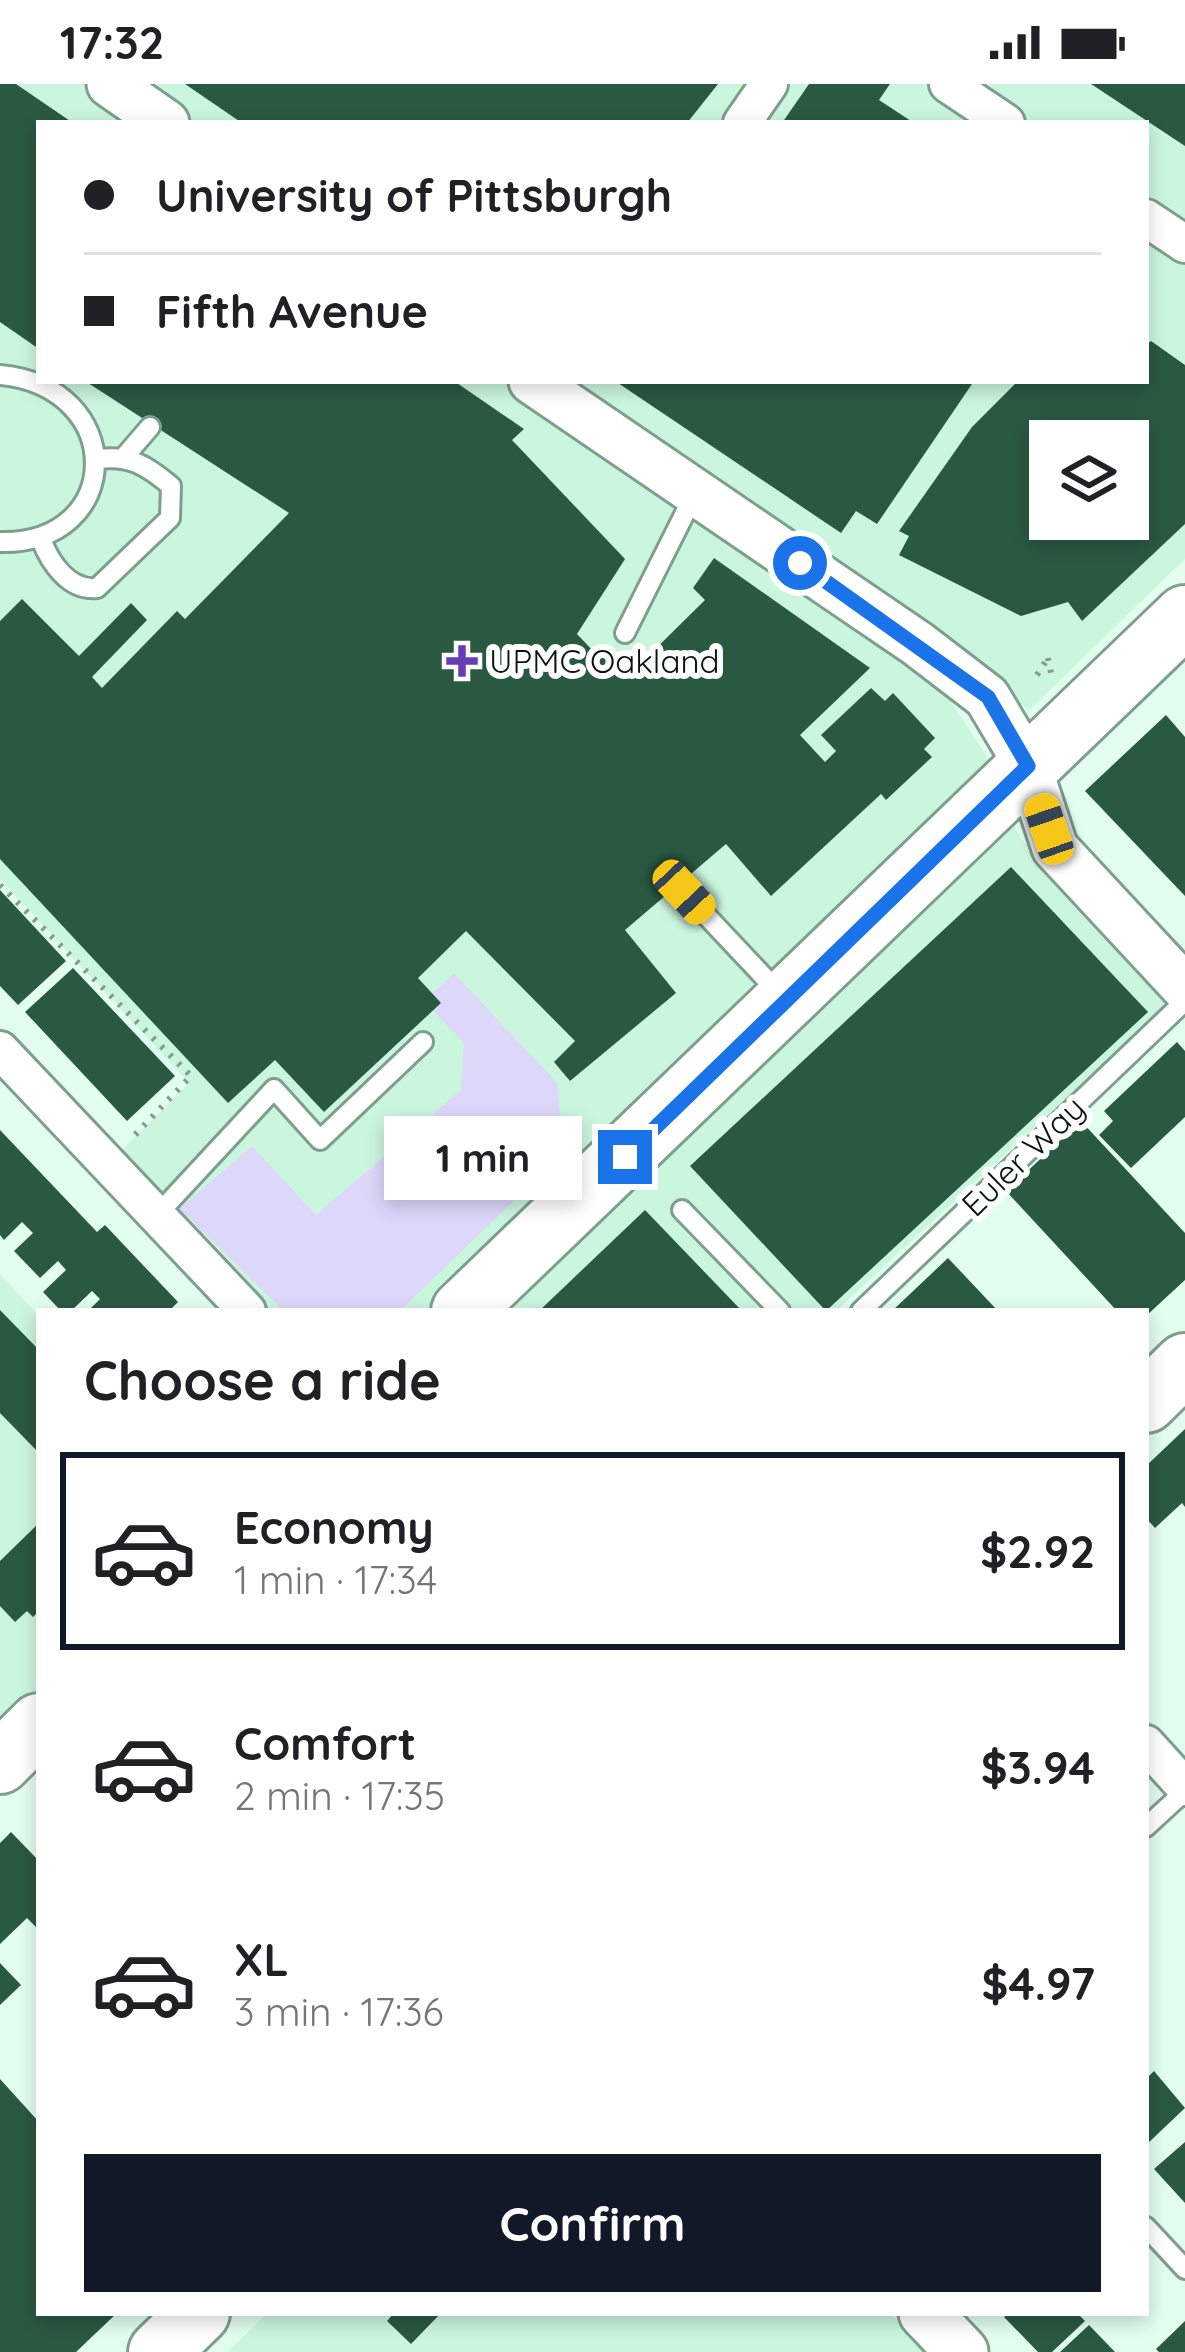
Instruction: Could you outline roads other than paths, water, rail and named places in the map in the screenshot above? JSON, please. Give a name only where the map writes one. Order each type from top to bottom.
[{"type":"highway","points":[[465,1308],[788,1003],[1185,616]]},
{"type":"highway","points":[[1149,1399],[1185,1364]]},
{"type":"highway","points":[[0,1763],[36,1727]]},
{"type":"highway","points":[[159,2352],[196,2316]]},
{"type":"main road","points":[[928,2316],[962,2352]]},
{"type":"street","points":[[110,84],[162,120]]},
{"type":"street","points":[[744,120],[769,84]]},
{"type":"street","points":[[948,84],[1002,120]]},
{"type":"street","points":[[1149,220],[1185,244]]},
{"type":"street","points":[[552,386],[695,493],[988,697],[1028,766],[1055,848],[1185,988]]},
{"type":"street","points":[[0,1050],[244,1308]]},
{"type":"street","points":[[1149,1747],[1185,1789]]},
{"type":"lane","points":[[0,375],[36,381]]},
{"type":"lane","points":[[0,542],[40,538],[84,503],[97,458],[94,439],[68,401],[41,384]]},
{"type":"lane","points":[[125,456],[150,427]]},
{"type":"lane","points":[[40,538],[62,572],[83,590],[97,588],[174,508],[171,486],[125,456],[97,458]]},
{"type":"lane","points":[[626,633],[695,493]]},
{"type":"lane","points":[[684,892],[788,1003]]},
{"type":"lane","name":"Euler Way","points":[[864,1308],[1185,1001]]},
{"type":"lane","points":[[157,1215],[274,1089],[320,1140],[423,1042]]},
{"type":"lane","points":[[682,1210],[777,1308]]},
{"type":"lane","points":[[1149,1824],[1185,1789]]},
{"type":"lane","points":[[1149,2230],[1185,2269]]},
{"type":"place","name":"UPMC Oakland","points":[[462,661]]}]
